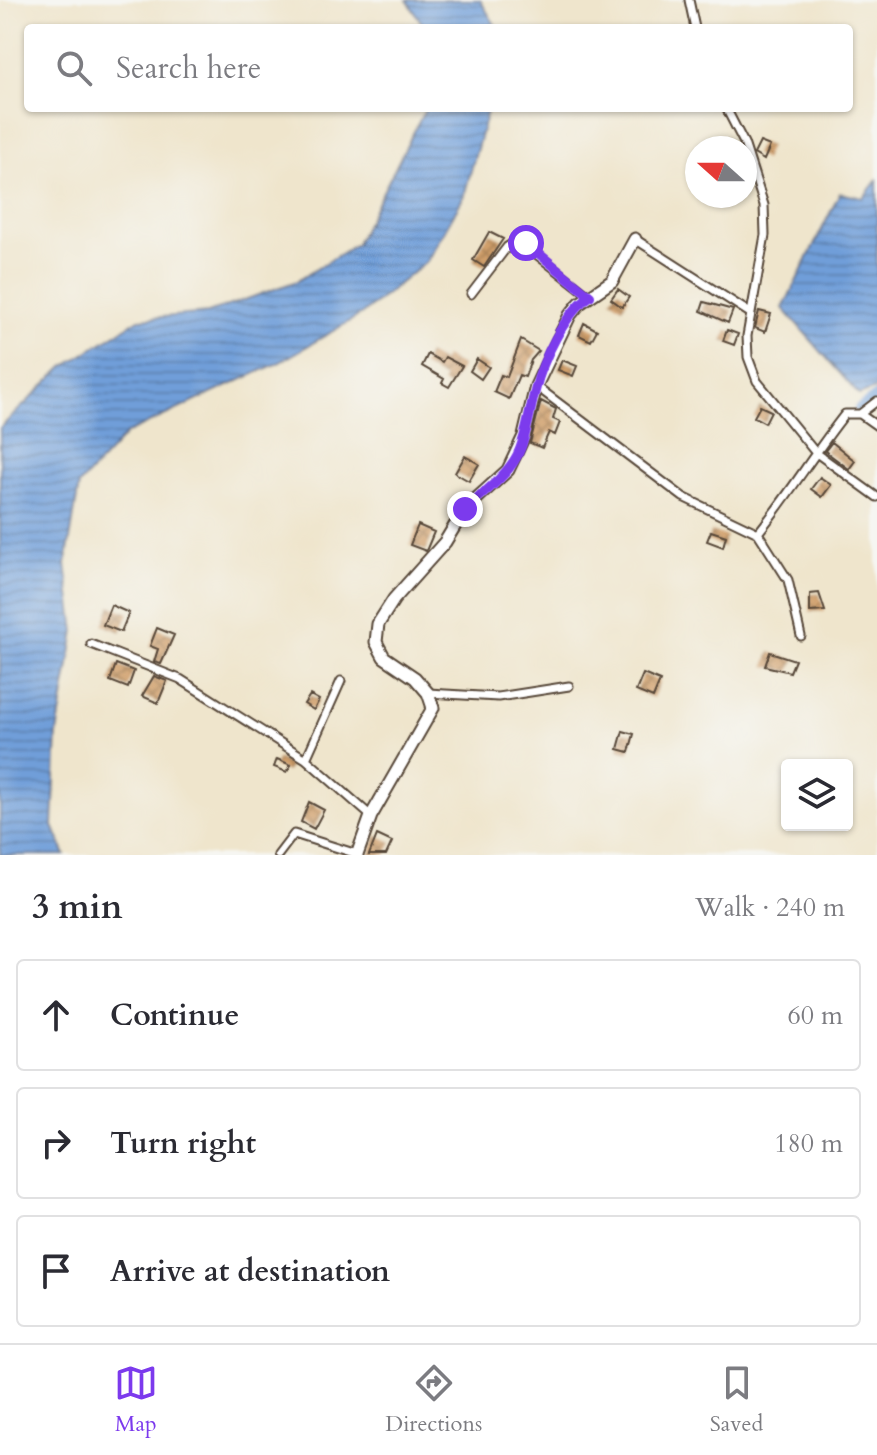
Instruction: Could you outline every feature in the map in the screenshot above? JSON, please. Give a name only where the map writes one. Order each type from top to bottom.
[{"type":"street","points":[[689,0],[694,24]]},
{"type":"street","points":[[728,112],[744,143],[764,205],[765,235],[750,313],[748,357],[757,381],[815,452],[877,497]]},
{"type":"street","points":[[278,855],[294,834],[357,855],[371,816],[433,708],[428,693],[415,678],[384,657],[376,642],[378,624],[394,599],[445,542],[465,509],[508,470],[521,445],[536,386],[570,315],[612,281],[635,239],[750,313]]},
{"type":"street","points":[[471,294],[507,247],[518,240],[590,296]]},
{"type":"street","points":[[536,386],[683,497],[758,533],[788,580],[801,636]]},
{"type":"street","points":[[860,414],[877,401]]},
{"type":"street","points":[[758,533],[792,492],[815,452],[845,414],[860,414],[877,426]]},
{"type":"street","points":[[91,644],[180,679],[306,759],[371,816]]},
{"type":"street","points":[[306,759],[341,681]]},
{"type":"street","points":[[428,693],[498,697],[569,686]]},
{"type":"water","points":[[407,0],[480,0],[495,24],[422,24]]},
{"type":"water","points":[[424,112],[487,112],[464,196],[427,261],[362,314],[280,362],[127,433],[79,485],[66,564],[75,631],[57,733],[53,826],[65,855],[0,855],[0,428],[61,369],[139,319],[208,313],[297,281],[356,244]]},
{"type":"water","points":[[877,180],[877,388],[859,395],[783,308],[840,193],[863,198]]},
{"type":"building","points":[[760,142],[770,146],[764,160],[757,156]]},
{"type":"building","points":[[489,232],[503,239],[484,267],[473,260]]},
{"type":"building","points":[[618,289],[629,297],[622,307],[611,299]]},
{"type":"building","points":[[704,302],[733,310],[728,323],[701,311]]},
{"type":"building","points":[[759,311],[771,314],[765,332],[755,328]]},
{"type":"building","points":[[584,323],[597,330],[591,341],[579,335]]},
{"type":"building","points":[[727,330],[738,334],[734,345],[723,341]]},
{"type":"building","points":[[521,340],[539,351],[531,360],[525,377],[519,375],[509,399],[494,392],[501,375],[507,377]]},
{"type":"building","points":[[428,354],[442,362],[445,357],[462,366],[449,387],[442,383],[444,379],[422,366]]},
{"type":"building","points":[[477,359],[489,367],[481,379],[470,371]]},
{"type":"building","points":[[562,360],[577,366],[573,376],[558,370]]},
{"type":"building","points":[[541,401],[556,409],[553,419],[560,422],[555,435],[549,432],[542,448],[530,443]]},
{"type":"building","points":[[760,406],[771,411],[765,423],[754,417]]},
{"type":"building","points":[[832,442],[855,461],[849,469],[825,451]]},
{"type":"building","points":[[465,456],[479,464],[469,481],[455,473]]},
{"type":"building","points":[[820,477],[831,485],[822,497],[811,489]]},
{"type":"building","points":[[418,525],[434,532],[426,551],[410,545]]},
{"type":"building","points":[[711,531],[726,536],[723,547],[707,541]]},
{"type":"building","points":[[819,593],[825,611],[810,612],[810,594]]},
{"type":"building","points":[[111,605],[129,613],[121,632],[103,625]]},
{"type":"building","points":[[157,628],[174,635],[161,664],[154,662],[158,649],[150,646]]},
{"type":"building","points":[[770,652],[795,660],[790,672],[765,666]]},
{"type":"building","points":[[116,664],[134,671],[128,688],[110,681]]},
{"type":"building","points":[[643,674],[660,681],[653,698],[636,691]]},
{"type":"building","points":[[154,676],[167,681],[158,703],[142,696]]},
{"type":"building","points":[[310,695],[319,700],[314,710],[304,704]]},
{"type":"building","points":[[623,731],[634,734],[629,752],[618,749]]},
{"type":"building","points":[[277,759],[291,765],[287,772],[274,767]]},
{"type":"building","points":[[309,802],[324,810],[314,829],[301,822]]},
{"type":"building","points":[[377,835],[392,842],[386,855],[369,855]]},
{"type":"waterway","points":[[877,396],[859,409],[877,400]]},
{"type":"route","points":[[465,509],[508,470],[518,454],[536,386],[549,357],[570,315],[590,296],[526,243]]}]
